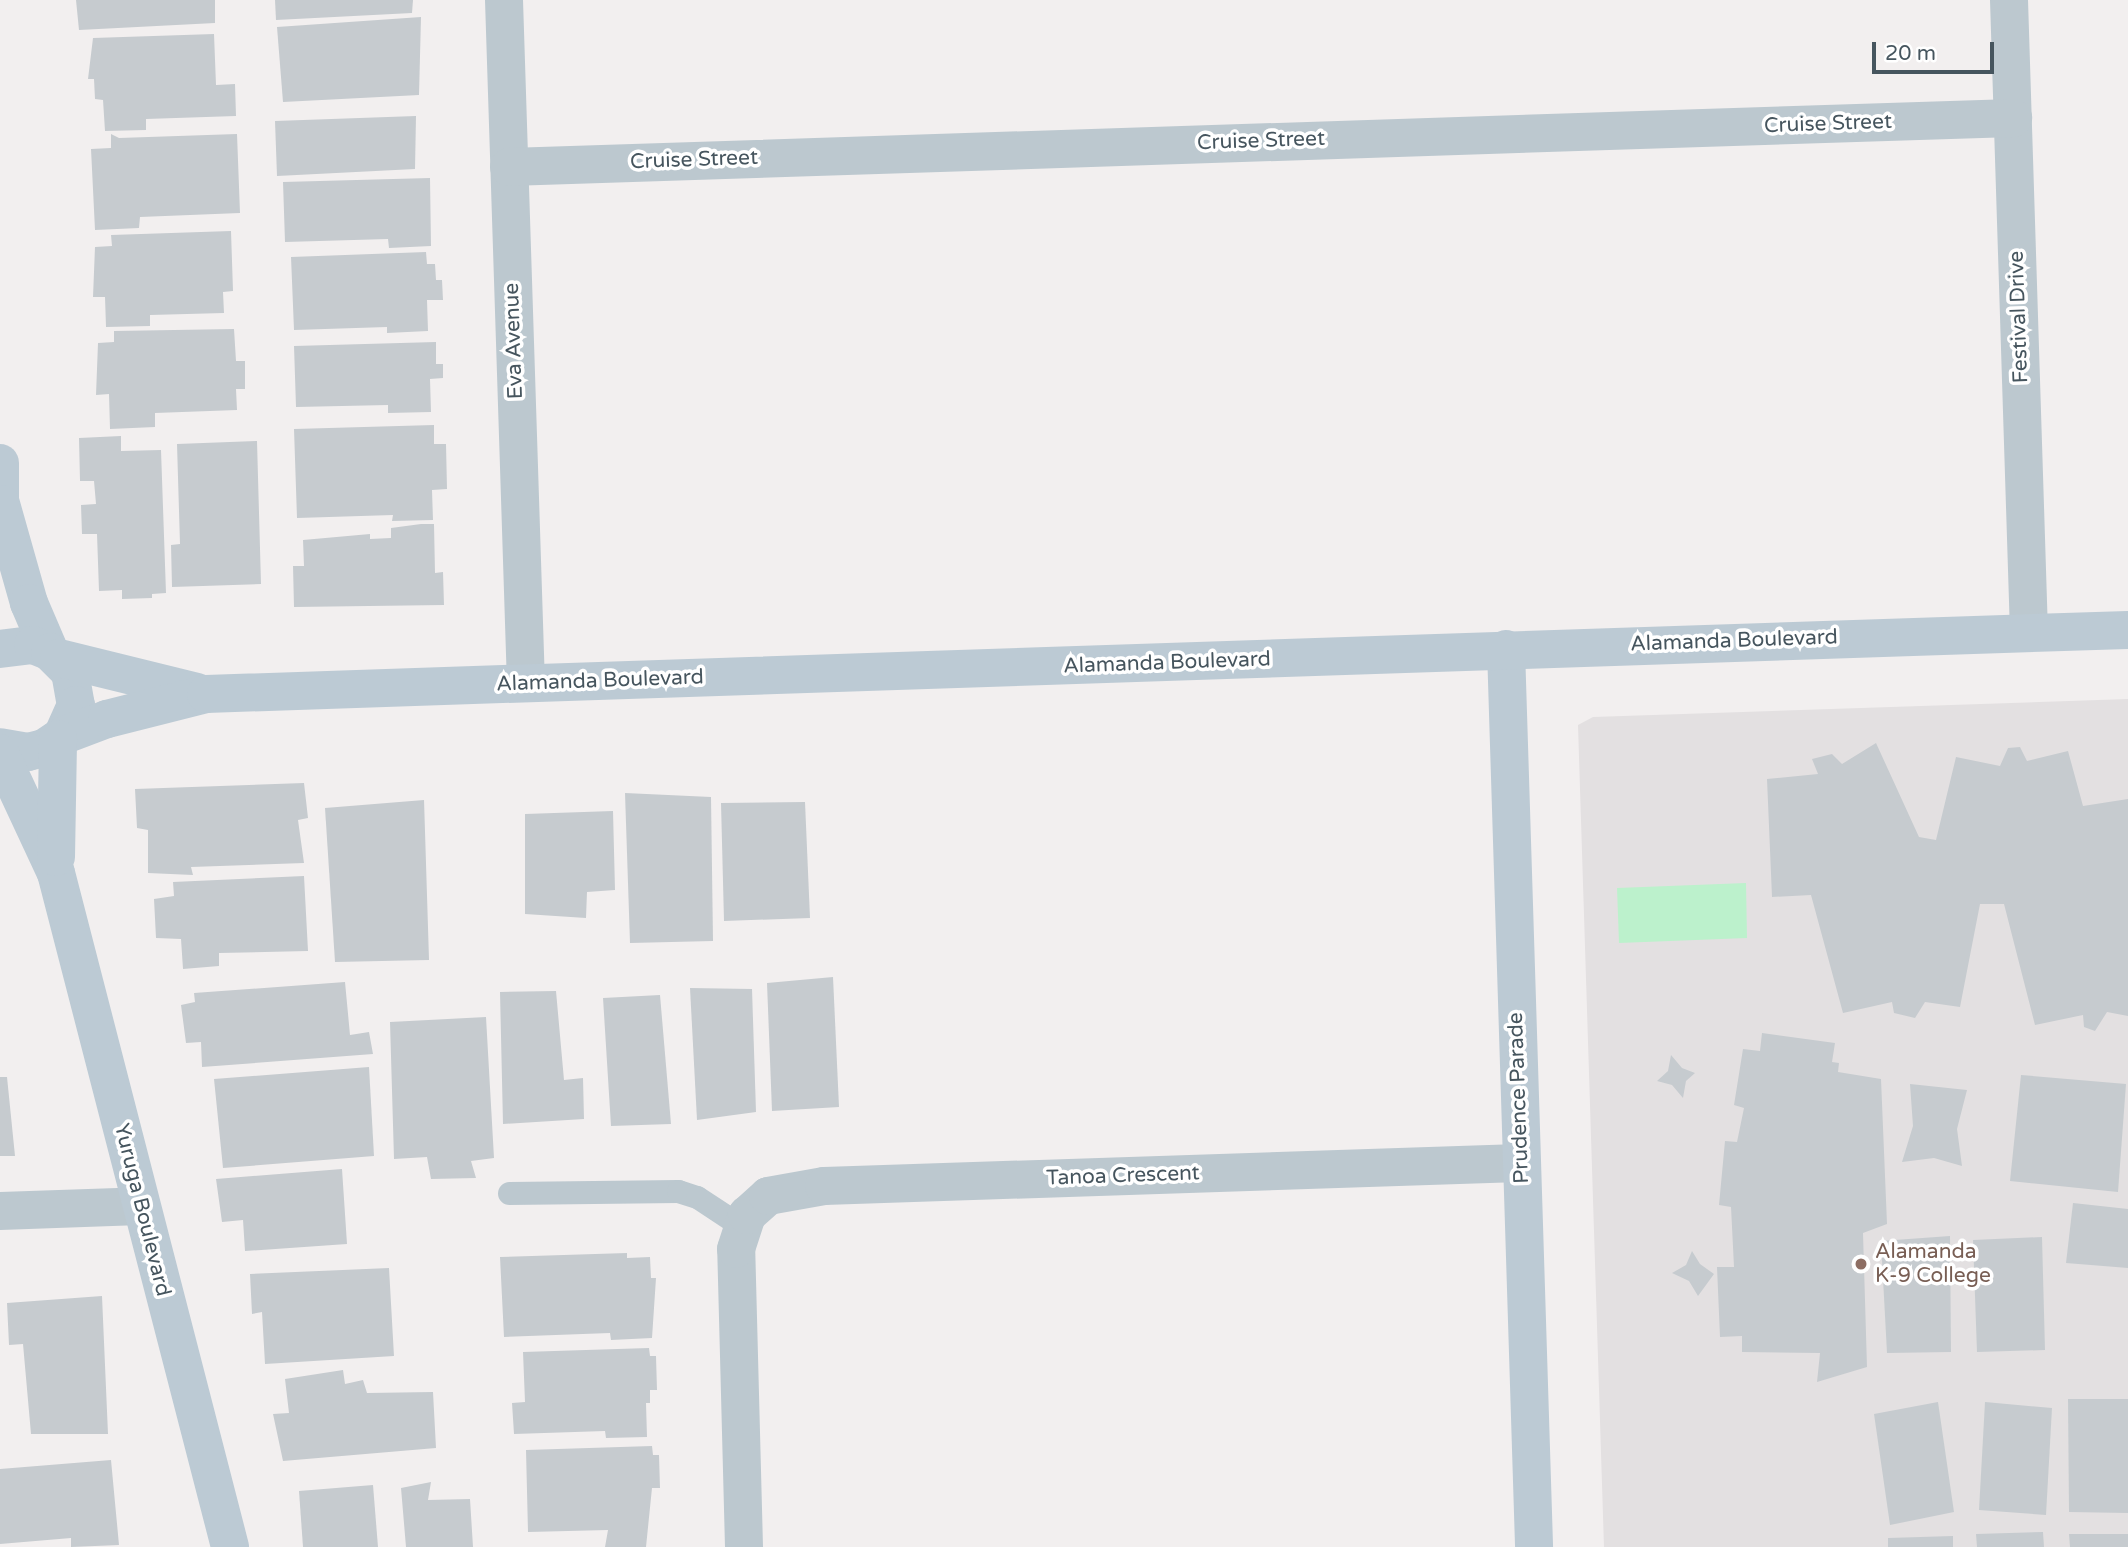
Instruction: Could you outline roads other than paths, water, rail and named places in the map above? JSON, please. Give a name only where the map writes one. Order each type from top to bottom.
[{"type":"street","name":"Eva Avenue","points":[[504,0],[526,683]]},
{"type":"street","name":"Festival Drive","points":[[2009,0],[2029,633]]},
{"type":"street","name":"Cruise Street","points":[[509,167],[2013,118]]},
{"type":"street","points":[[0,463],[1,509],[29,603],[55,655]]},
{"type":"street","name":"Alamanda Boulevard","points":[[0,750],[28,752],[107,719],[206,694],[2128,630]]},
{"type":"street","name":"Alamanda Boulevard","points":[[0,649],[33,645],[55,655],[206,694]]},
{"type":"street","name":"Prudence Parade","points":[[1506,649],[1534,1547]]},
{"type":"street","name":"Yuruga Boulevard","points":[[55,655],[75,688],[73,713],[60,738],[56,873]]},
{"type":"street","name":"Yuruga Boulevard","points":[[0,750],[56,873],[230,1547]]},
{"type":"street","name":"Tanoa Crescent","points":[[741,1226],[756,1203],[802,1187],[1520,1163]]},
{"type":"street","points":[[0,1211],[140,1206]]},
{"type":"street","points":[[741,1226],[735,1273],[744,1547]]},
{"type":"lane","points":[[509,1193],[678,1191],[697,1197],[741,1226]]},
{"type":"place","name":"Alamanda K-9 College","points":[[1861,1264]]}]
